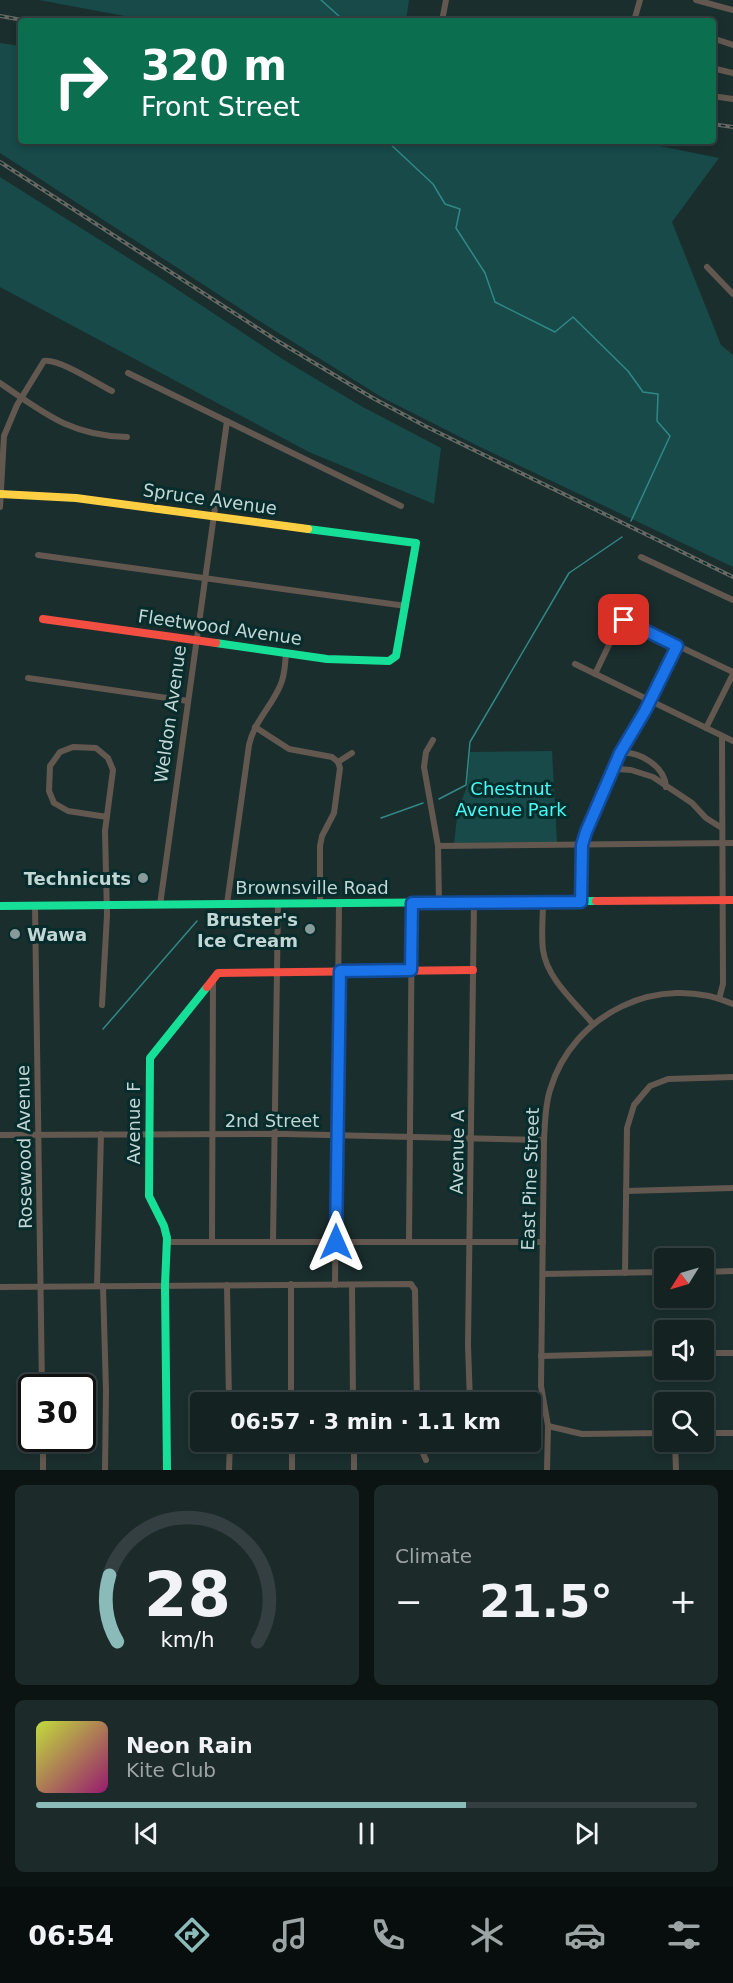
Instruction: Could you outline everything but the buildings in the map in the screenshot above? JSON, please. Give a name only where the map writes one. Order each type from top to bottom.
[{"type":"street","points":[[441,18],[446,0]]},
{"type":"street","points":[[635,18],[640,0]]},
{"type":"street","points":[[696,0],[733,10]]},
{"type":"street","points":[[716,39],[733,45]]},
{"type":"street","points":[[716,69],[733,73]]},
{"type":"street","points":[[716,97],[733,99]]},
{"type":"street","points":[[707,267],[733,294]]},
{"type":"street","points":[[0,507],[4,436],[21,398],[44,361],[50,360],[112,391]]},
{"type":"street","points":[[128,373],[401,506]]},
{"type":"street","points":[[0,383],[52,418],[81,431],[103,436],[127,437]]},
{"type":"street","name":"Weldon Avenue","points":[[160,905],[227,421]]},
{"type":"street","name":"Spruce Avenue","points":[[0,494],[76,498],[416,543],[406,606]]},
{"type":"street","points":[[38,555],[406,606]]},
{"type":"street","points":[[641,557],[733,600]]},
{"type":"street","name":"Fleetwood Avenue","points":[[43,619],[344,661],[386,662],[393,659],[399,645],[406,606]]},
{"type":"street","points":[[595,674],[619,624],[624,620],[733,673],[706,728]]},
{"type":"street","points":[[581,902],[582,845],[620,753],[650,701],[677,646]]},
{"type":"street","points":[[227,904],[249,745],[255,726],[280,686],[285,670],[286,653]]},
{"type":"street","points":[[575,664],[733,741]]},
{"type":"street","points":[[28,678],[188,701]]},
{"type":"street","points":[[255,726],[289,748],[332,757],[338,762],[340,768],[334,813],[324,831],[320,846],[320,904]]},
{"type":"street","points":[[719,999],[723,984],[722,736]]},
{"type":"street","points":[[433,740],[426,752],[424,767],[438,846],[439,903]]},
{"type":"street","points":[[102,1005],[106,905],[105,842],[113,775],[108,758],[101,751],[91,747],[73,747],[60,752],[50,766],[49,791],[54,802],[68,811],[107,817]]},
{"type":"street","points":[[620,753],[627,752],[657,766],[664,774],[666,787]]},
{"type":"street","points":[[338,762],[352,753]]},
{"type":"street","points":[[612,772],[617,769],[639,772],[653,777],[692,803],[706,818],[722,828]]},
{"type":"street","points":[[438,846],[733,843]]},
{"type":"street","name":"Brownsville Road","points":[[0,906],[733,900]]},
{"type":"street","name":"Avenue A","points":[[470,1392],[468,1345],[474,902]]},
{"type":"street","points":[[543,902],[542,943],[547,966],[557,982],[593,1024]]},
{"type":"street","points":[[409,1242],[412,903]]},
{"type":"street","points":[[273,1242],[278,904]]},
{"type":"street","points":[[335,1285],[339,904]]},
{"type":"street","name":"Rosewood Avenue","points":[[35,906],[42,1374]]},
{"type":"street","points":[[212,1242],[213,979],[215,975],[222,972],[473,970]]},
{"type":"street","name":"Avenue F","points":[[167,1470],[165,1285],[167,1242],[165,1226],[149,1196],[151,1055],[213,979]]},
{"type":"street","name":"East Pine Street","points":[[547,1470],[548,1426],[541,1386],[544,1140],[546,1106],[555,1076],[572,1045],[593,1024],[620,1006],[652,995],[686,992],[733,1004]]},
{"type":"street","points":[[625,1273],[628,1120],[634,1105],[643,1092],[656,1082],[668,1079],[733,1077]]},
{"type":"street","points":[[100,1134],[100,1286],[106,1391],[105,1470]]},
{"type":"street","name":"2nd Street","points":[[0,1135],[275,1134],[544,1140]]},
{"type":"street","points":[[626,1191],[733,1188]]},
{"type":"street","points":[[167,1242],[543,1242]]},
{"type":"street","points":[[714,1272],[733,1271]]},
{"type":"street","points":[[543,1275],[654,1272]]},
{"type":"street","points":[[0,1287],[291,1284],[413,1286],[415,1290],[417,1392]]},
{"type":"street","points":[[291,1284],[291,1392]]},
{"type":"street","points":[[227,1285],[229,1392]]},
{"type":"street","points":[[352,1285],[353,1392]]},
{"type":"street","points":[[541,1356],[654,1353]]},
{"type":"street","points":[[714,1353],[733,1353]]},
{"type":"street","points":[[548,1426],[582,1434],[654,1434]]},
{"type":"street","points":[[714,1433],[733,1433]]},
{"type":"street","points":[[43,1452],[44,1470]]},
{"type":"street","points":[[229,1470],[230,1452]]},
{"type":"street","points":[[292,1452],[292,1470]]},
{"type":"street","points":[[354,1452],[354,1470]]},
{"type":"street","points":[[422,1452],[426,1460]]},
{"type":"street","points":[[675,1452],[676,1470]]},
{"type":"green space","points":[[39,0],[409,0],[406,18],[135,18]]},
{"type":"green space","points":[[0,43],[18,46],[18,144],[650,144],[719,158],[672,222],[721,345],[733,355],[733,567],[478,446],[383,398],[0,153]]},
{"type":"green space","points":[[0,177],[284,360],[361,406],[441,448],[434,504],[309,452],[0,287]]},
{"type":"green space","name":"Chestnut Avenue Park","points":[[552,751],[557,842],[454,843],[458,809],[467,787],[470,752]]},
{"type":"waterway","points":[[321,0],[340,18]]},
{"type":"waterway","points":[[390,144],[433,184],[445,204],[460,209],[456,228],[485,273],[495,302],[555,332],[573,317],[628,371],[643,392],[658,394],[657,421],[670,436],[631,521]]},
{"type":"waterway","points":[[439,799],[466,785],[470,742],[569,573],[622,537]]},
{"type":"waterway","points":[[381,818],[423,803]]},
{"type":"waterway","points":[[103,1029],[197,921]]},
{"type":"railway","points":[[0,16],[18,19]]},
{"type":"railway","points":[[716,125],[733,127]]},
{"type":"railway","points":[[0,162],[276,340],[371,397],[425,426],[733,577]]},
{"type":"traffic: fast","points":[[216,643],[327,659],[389,661],[396,656],[416,543],[308,529]]},
{"type":"traffic: fast","points":[[0,906],[596,901]]},
{"type":"traffic: fast","points":[[167,1470],[165,1285],[167,1238],[164,1226],[149,1196],[150,1058],[207,987]]},
{"type":"traffic: slow","points":[[0,494],[76,498],[308,529]]},
{"type":"traffic: jam","points":[[43,619],[216,643]]},
{"type":"traffic: jam","points":[[596,901],[733,900]]},
{"type":"traffic: jam","points":[[207,987],[218,973],[473,970]]},
{"type":"place","name":"Technicuts","points":[[143,878]]},
{"type":"place","name":"Bruster's Ice Cream","points":[[310,929]]},
{"type":"place","name":"Wawa","points":[[15,934]]},
{"type":"route","points":[[336,1242],[340,971],[411,970],[412,903],[581,902],[581,859],[586,832],[620,753],[645,711],[677,646],[624,620]]}]
